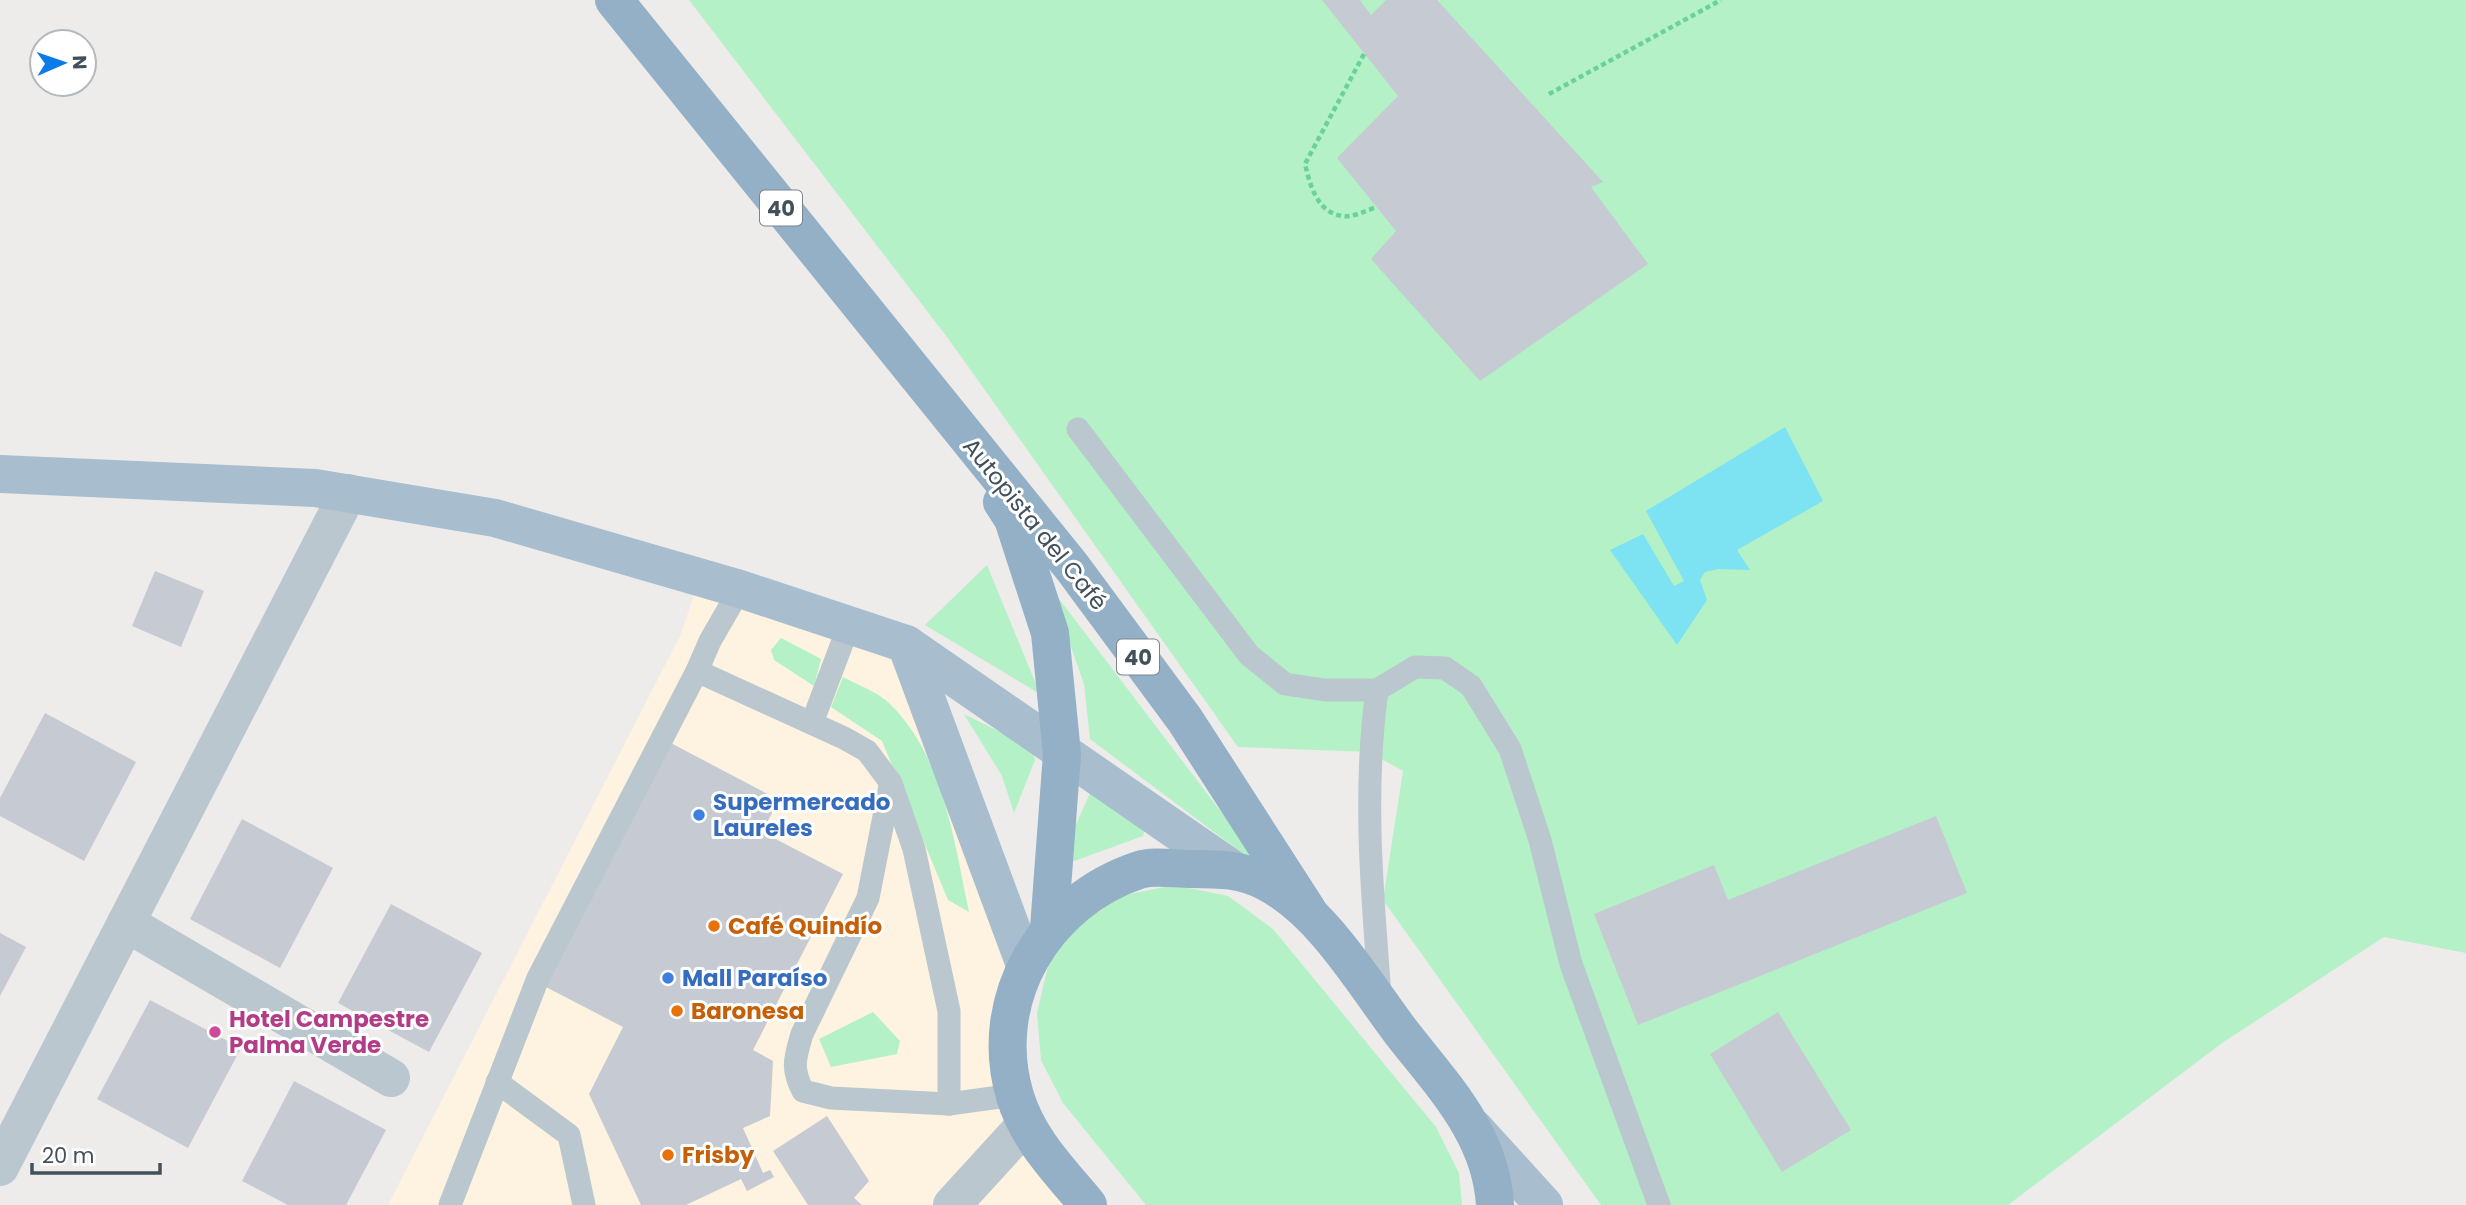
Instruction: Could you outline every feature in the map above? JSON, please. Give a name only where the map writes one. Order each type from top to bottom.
[{"type":"highway","name":"Autopista del Café","points":[[614,0],[1072,567],[1185,720],[1308,911]]},
{"type":"highway","name":"Autopista del Café","points":[[949,417],[1013,519],[1051,633],[1062,754],[1049,928]]},
{"type":"highway","name":"40","points":[[1088,1205],[1038,1146],[1020,1110],[1007,1045],[1012,1002],[1025,965],[1049,928],[1092,891],[1141,869],[1232,869],[1268,883],[1308,911],[1474,1128],[1494,1178],[1495,1205]]},
{"type":"main road","points":[[0,474],[315,488],[348,493],[495,517],[740,589],[906,644],[1232,869]]},
{"type":"main road","points":[[906,644],[1025,965]]},
{"type":"main road","name":"40","points":[[1474,1128],[1544,1205]]},
{"type":"street","points":[[0,1167],[348,493]]},
{"type":"street","points":[[125,923],[391,1078]]},
{"type":"street","points":[[952,1205],[1020,1110]]},
{"type":"lane","points":[[1078,429],[1248,655],[1285,684],[1325,690],[1377,690],[1415,667],[1445,667],[1471,686],[1510,749],[1540,840],[1572,964],[1659,1205]]},
{"type":"lane","points":[[450,1205],[538,978],[710,641],[740,589]]},
{"type":"lane","points":[[812,723],[849,625]]},
{"type":"lane","points":[[697,671],[867,751],[891,783],[914,849],[950,1011],[948,1104]]},
{"type":"lane","points":[[1377,690],[1369,750],[1368,842],[1381,1005]]},
{"type":"lane","points":[[891,783],[868,898],[802,1034],[795,1057],[795,1075],[803,1091],[831,1098],[1020,1110]]},
{"type":"lane","points":[[498,1082],[569,1135],[584,1205]]},
{"type":"path","points":[[1549,94],[1721,0]]},
{"type":"path","points":[[1364,54],[1305,164],[1312,191],[1325,209],[1345,217],[1377,207]]},
{"type":"shaded area","points":[[700,577],[906,644],[1025,965],[1007,1045],[1088,1205],[388,1205],[681,634]]},
{"type":"green space","points":[[689,0],[2466,0],[2466,953],[2384,937],[2222,1043],[2008,1205],[1601,1205],[1383,900],[1403,771],[1369,752],[1238,747],[950,341]]},
{"type":"green space","points":[[987,565],[1040,694],[925,625]]},
{"type":"green space","points":[[1050,587],[1266,871],[1090,739],[1084,684]]},
{"type":"green space","points":[[781,638],[821,659],[814,686],[774,660],[771,650]]},
{"type":"green space","points":[[843,677],[874,692],[890,704],[923,749],[935,774],[952,829],[969,912],[948,900],[882,741],[831,707]]},
{"type":"green space","points":[[964,714],[1032,748],[1035,760],[1014,813],[1002,776]]},
{"type":"green space","points":[[1091,791],[1145,829],[1143,836],[1066,864],[1060,860]]},
{"type":"green space","points":[[1174,885],[1228,896],[1273,929],[1436,1127],[1459,1173],[1462,1205],[1146,1205],[1063,1103],[1041,1060],[1037,1013],[1048,966],[1075,927],[1120,896]]},
{"type":"green space","points":[[873,1012],[900,1041],[897,1054],[831,1067],[819,1039]]},
{"type":"water","points":[[1785,427],[1823,501],[1737,550],[1750,570],[1718,569],[1705,572],[1700,580],[1707,600],[1677,645],[1610,550],[1643,534],[1674,586],[1684,581],[1646,511]]},
{"type":"building","points":[[1322,0],[1360,0],[1371,15],[1386,0],[1437,0],[1603,182],[1591,187],[1648,264],[1480,381],[1371,259],[1396,231],[1337,158],[1398,96]]},
{"type":"building","points":[[155,571],[204,591],[181,647],[132,626]]},
{"type":"building","points":[[45,713],[136,762],[84,861],[0,816],[0,798]]},
{"type":"building","name":"Mall Paraíso","points":[[667,741],[779,800],[762,832],[843,874],[753,1050],[773,1061],[770,1116],[743,1128],[763,1173],[770,1170],[774,1177],[747,1191],[741,1179],[686,1205],[641,1205],[589,1094],[623,1027],[542,985]]},
{"type":"building","points":[[1936,816],[1967,893],[1638,1025],[1594,914],[1714,865],[1728,900]]},
{"type":"building","points":[[242,819],[333,868],[280,968],[190,919]]},
{"type":"building","points":[[391,904],[482,953],[429,1052],[338,1003]]},
{"type":"building","points":[[0,933],[26,947],[0,996]]},
{"type":"building","points":[[150,1000],[241,1048],[188,1148],[97,1099]]},
{"type":"building","points":[[1778,1012],[1851,1130],[1782,1172],[1710,1054]]},
{"type":"building","points":[[294,1081],[386,1130],[346,1205],[288,1205],[242,1181]]},
{"type":"building","points":[[827,1116],[869,1181],[854,1198],[862,1205],[808,1205],[773,1151]]},
{"type":"place","name":"Supermercado Laureles","points":[[699,815]]},
{"type":"place","name":"Café Quindío","points":[[714,926]]},
{"type":"place","name":"Mall Paraíso","points":[[668,978]]},
{"type":"place","name":"Baronesa","points":[[677,1011]]},
{"type":"place","name":"Hotel Campestre Palma Verde","points":[[215,1032]]},
{"type":"place","name":"Frisby","points":[[668,1155]]}]
